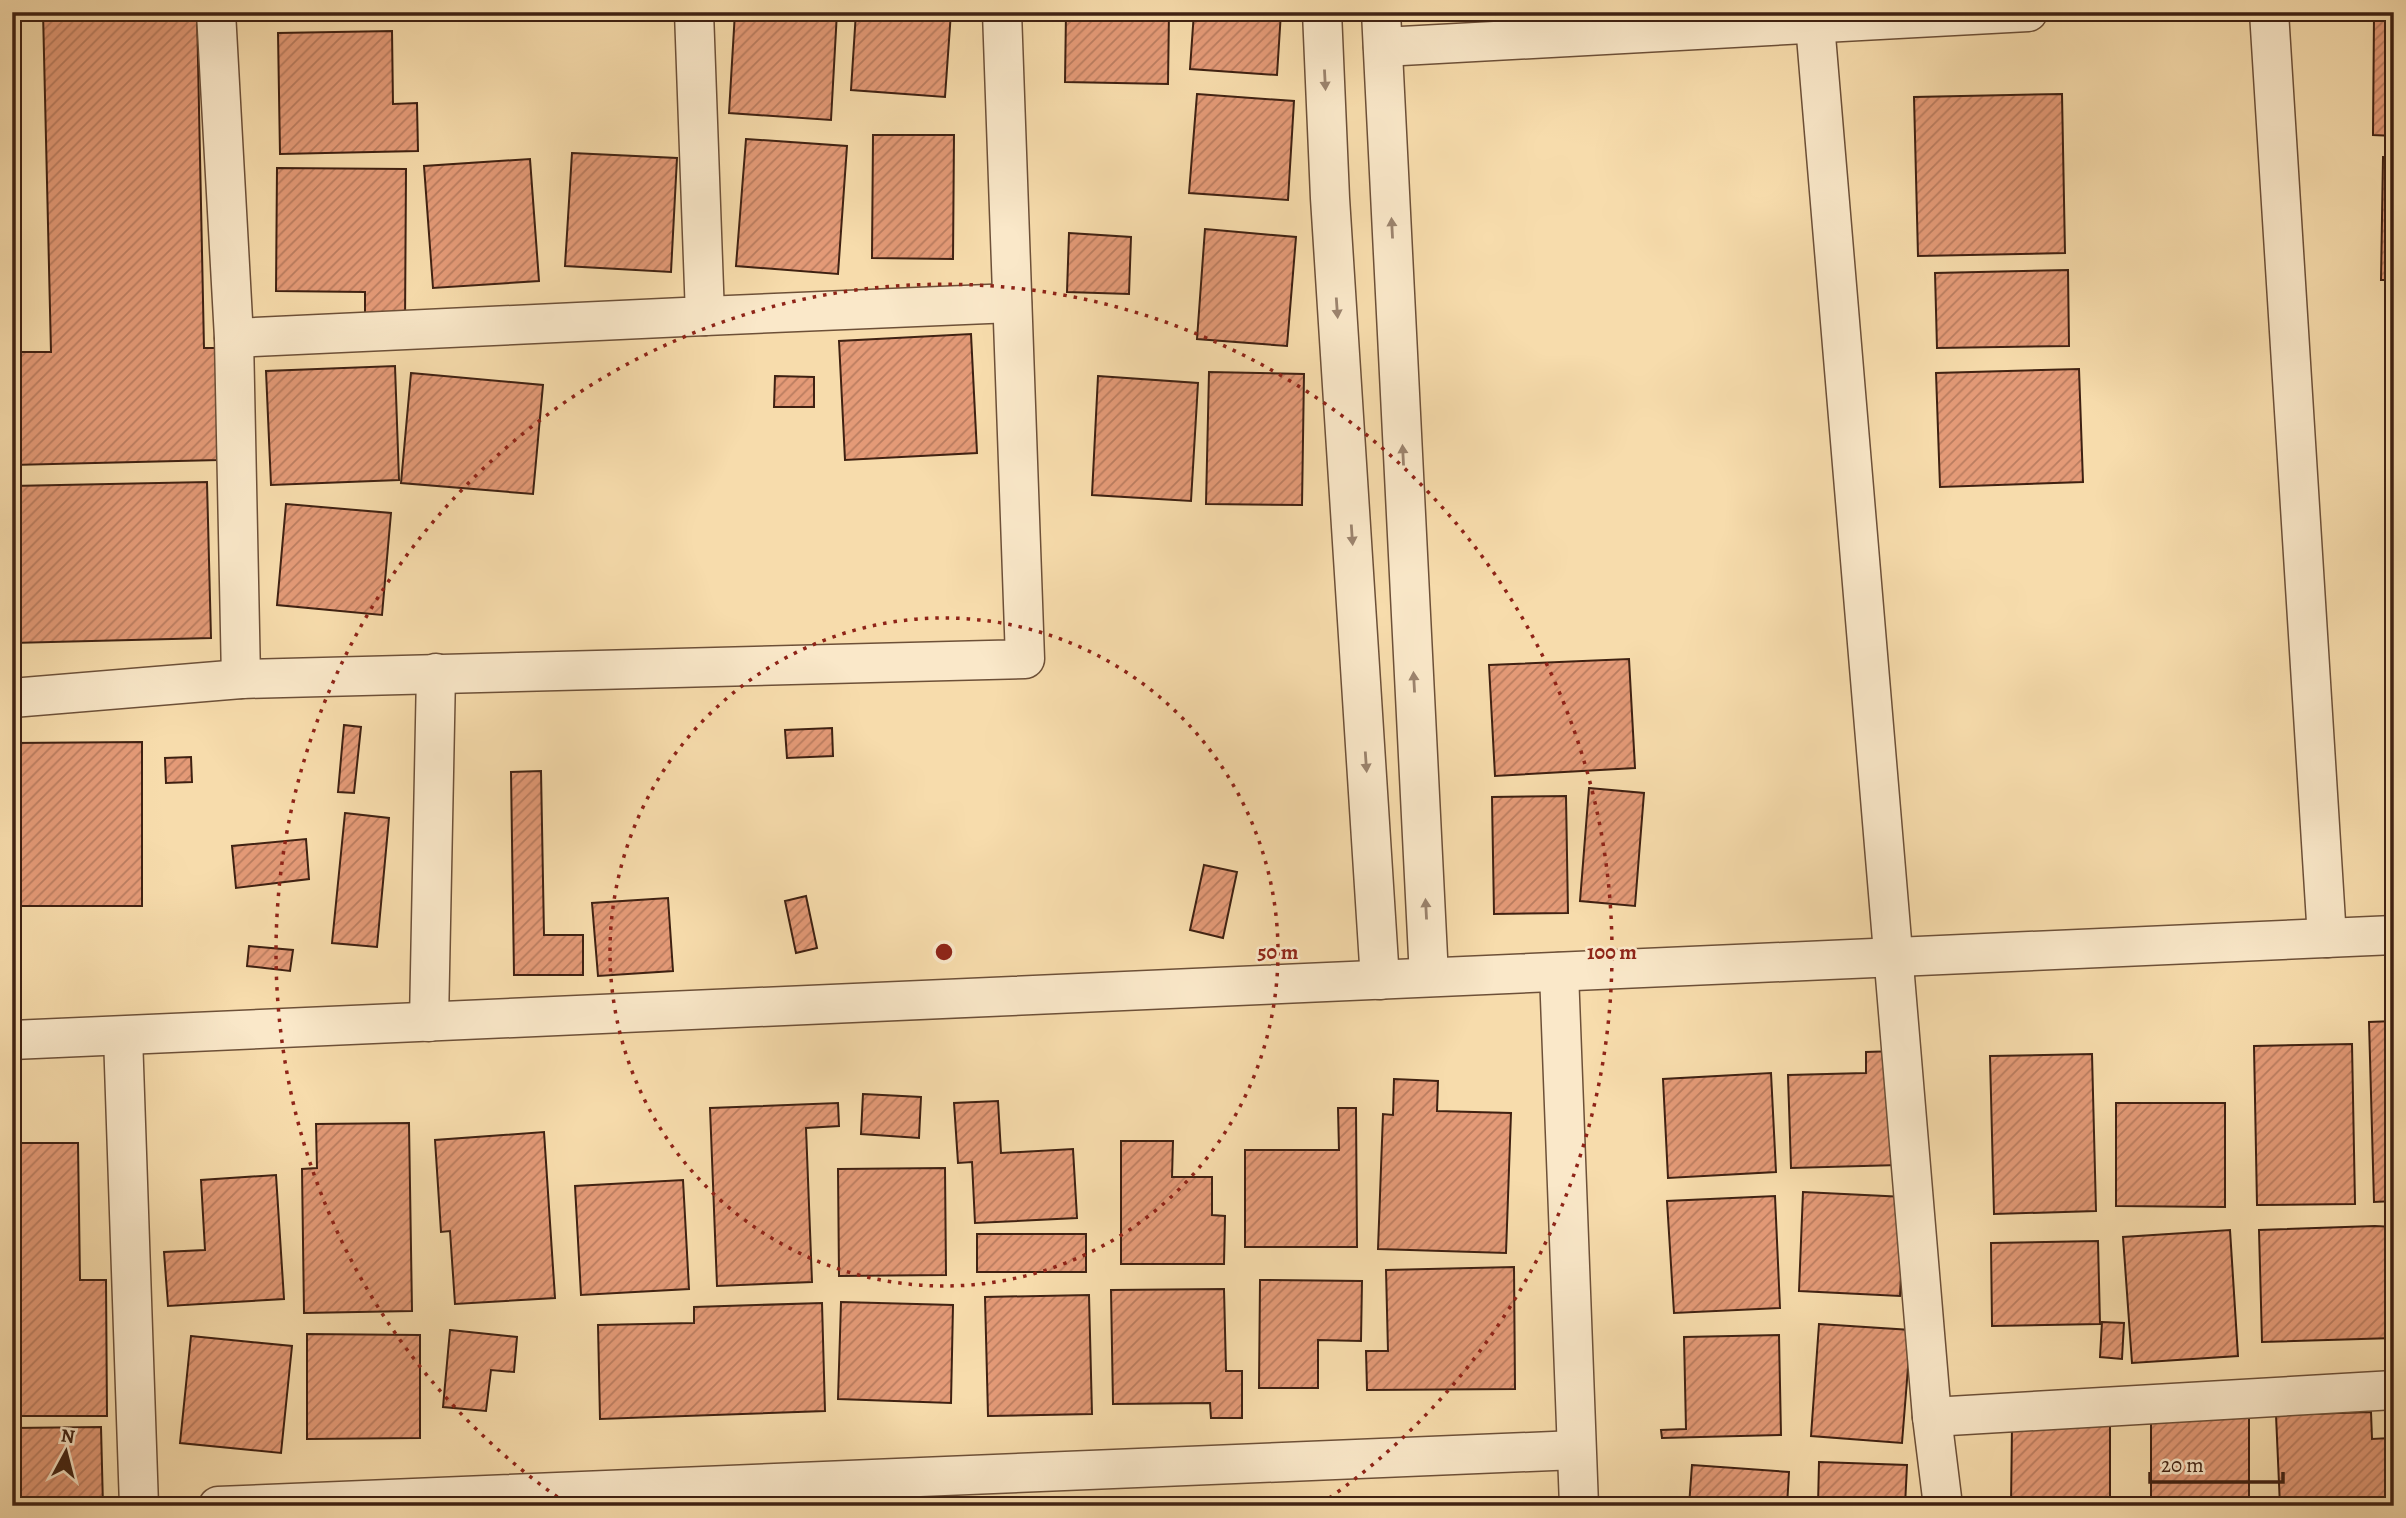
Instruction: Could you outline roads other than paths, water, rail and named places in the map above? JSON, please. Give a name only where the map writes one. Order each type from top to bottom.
[{"type":"street","points":[[216,12],[234,338],[242,679]]},
{"type":"street","points":[[694,12],[705,316]]},
{"type":"street","points":[[12,698],[242,679],[1025,659],[1002,12]]},
{"type":"street","points":[[1322,12],[1330,198],[1380,980]]},
{"type":"street","points":[[1429,977],[1382,29],[1815,24],[2028,12]]},
{"type":"street","points":[[2269,12],[2327,938]]},
{"type":"street","points":[[1815,24],[1931,1416],[1942,1506]]},
{"type":"street","points":[[234,338],[1012,303]]},
{"type":"street","points":[[429,1023],[436,673]]},
{"type":"street","points":[[12,1040],[2394,935]]},
{"type":"street","points":[[1559,972],[1578,1506]]},
{"type":"street","points":[[123,1035],[139,1506]]},
{"type":"street","points":[[1931,1416],[2394,1390]]},
{"type":"street","points":[[218,1506],[843,1493],[1576,1450]]}]
